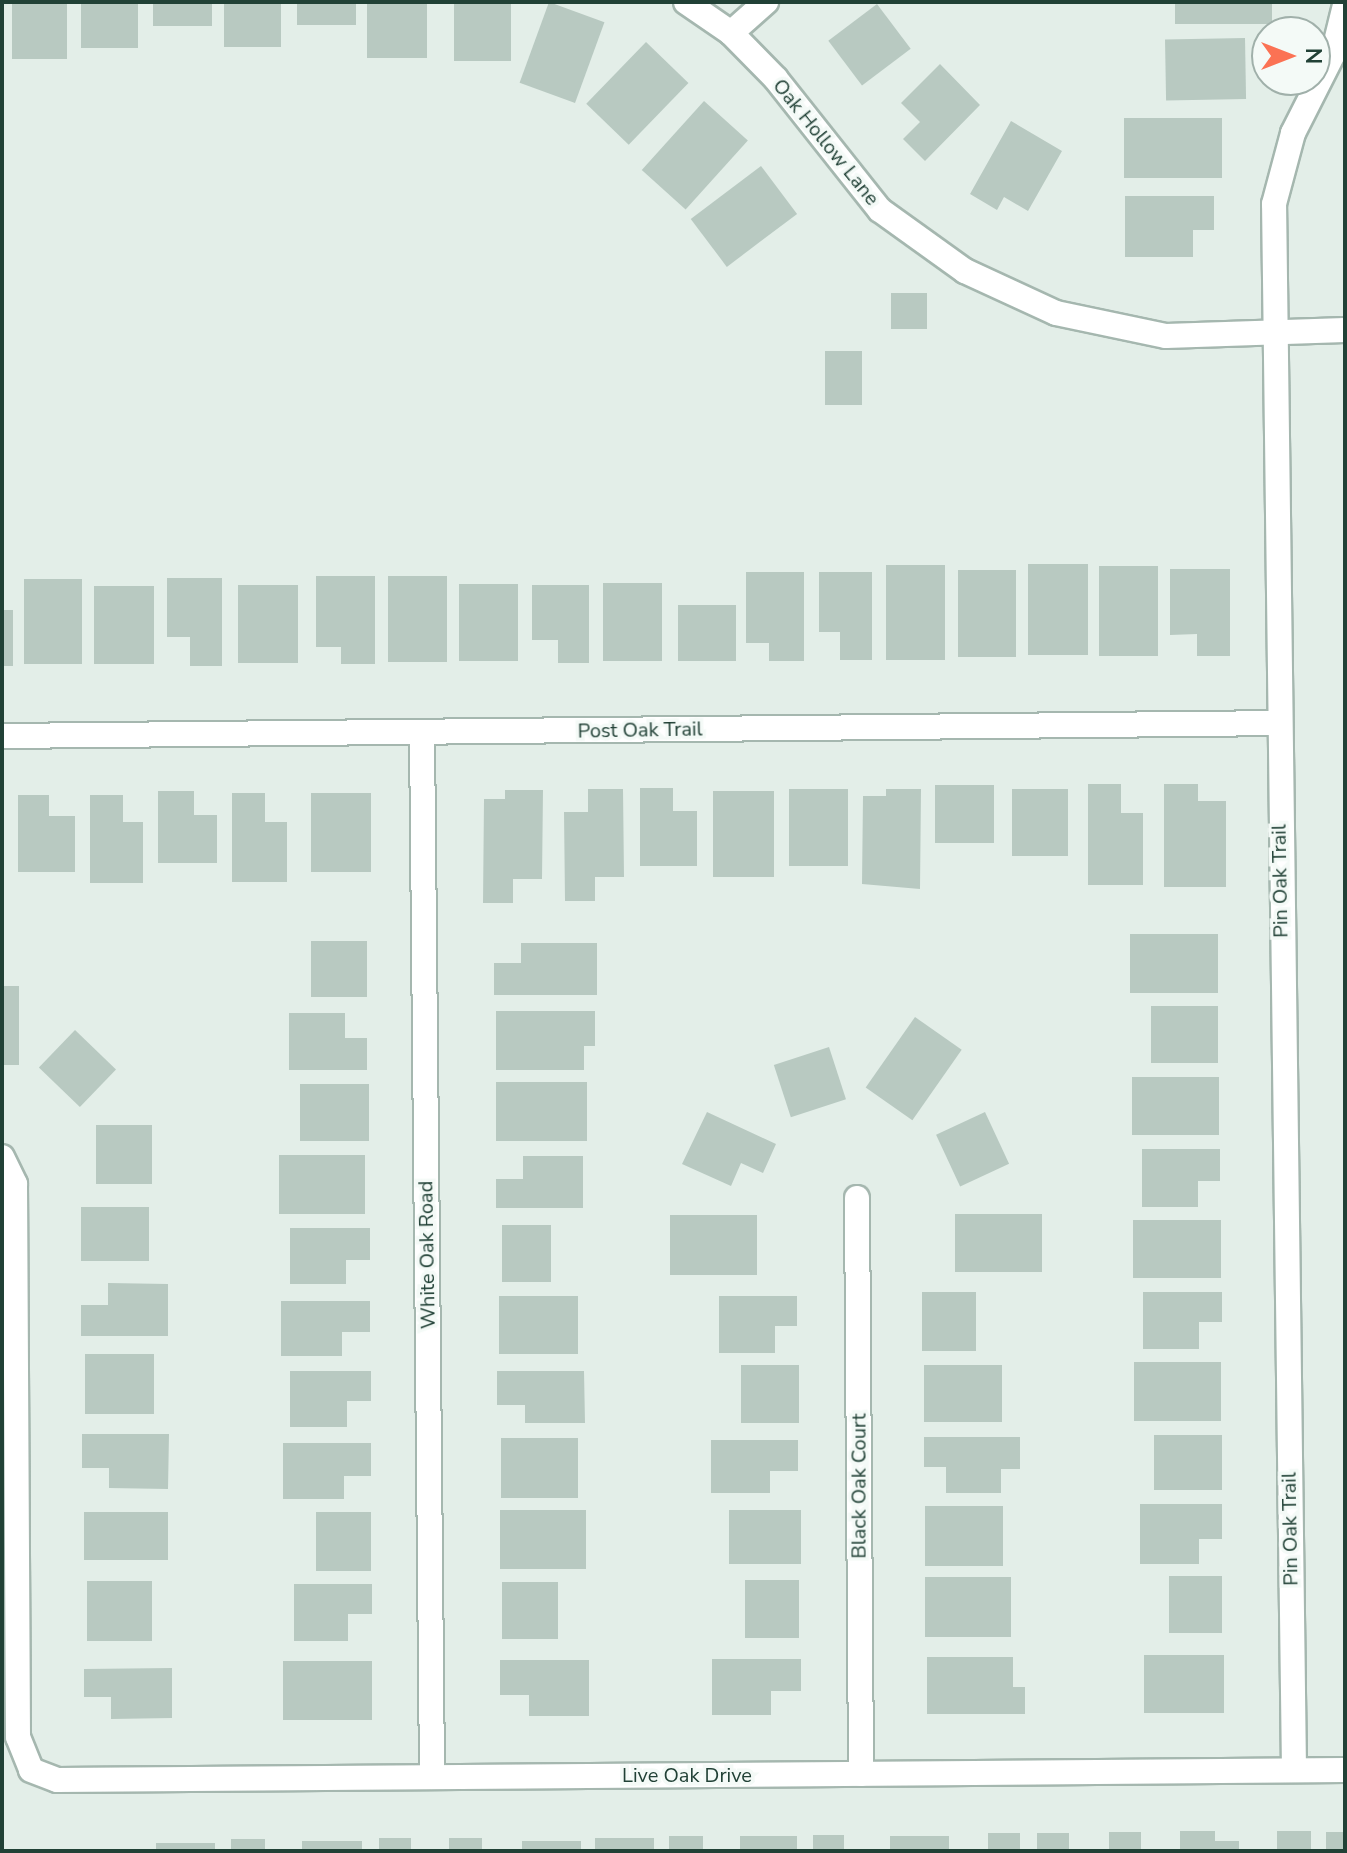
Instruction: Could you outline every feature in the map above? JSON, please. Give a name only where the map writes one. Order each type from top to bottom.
[{"type":"street","name":"Oak Hollow Lane","points":[[686,2],[731,33],[776,79],[880,210],[965,271],[1056,313],[1166,336],[1274,336],[1344,328]]},
{"type":"street","points":[[731,33],[766,2]]},
{"type":"street","name":"Pin Oak Trail","points":[[1294,1770],[1278,723],[1274,204],[1293,133],[1333,54],[1345,5]]},
{"type":"street","name":"Post Oak Trail","points":[[2,736],[1278,723]]},
{"type":"street","name":"White Oak Road","points":[[422,732],[432,1777]]},
{"type":"street","name":"Live Oak Drive","points":[[2,1157],[15,1184],[18,1737],[31,1770],[57,1780],[1345,1770]]},
{"type":"street","name":"Black Oak Court","points":[[857,1198],[861,1774]]},
{"type":"building","points":[[12,2],[67,2],[67,59],[12,59]]},
{"type":"building","points":[[81,2],[138,2],[138,48],[81,48]]},
{"type":"building","points":[[153,2],[212,2],[212,26],[153,26]]},
{"type":"building","points":[[224,2],[281,2],[281,47],[224,47]]},
{"type":"building","points":[[297,2],[356,2],[356,25],[297,25]]},
{"type":"building","points":[[367,2],[427,2],[427,58],[367,58]]},
{"type":"building","points":[[454,2],[511,2],[511,61],[454,61]]},
{"type":"building","points":[[549,2],[604,22],[575,103],[520,83]]},
{"type":"building","points":[[1175,2],[1272,2],[1272,16],[1251,16],[1251,24],[1175,24]]},
{"type":"building","points":[[877,4],[911,49],[862,85],[828,41]]},
{"type":"building","points":[[1245,38],[1246,99],[1166,100],[1165,39]]},
{"type":"building","points":[[646,42],[688,83],[629,145],[586,104]]},
{"type":"building","points":[[940,64],[980,105],[925,161],[903,139],[920,122],[901,103]]},
{"type":"building","points":[[704,101],[748,140],[686,210],[642,170]]},
{"type":"building","points":[[1124,118],[1222,118],[1222,178],[1124,178]]},
{"type":"building","points":[[1011,121],[1062,151],[1028,211],[1004,197],[997,210],[970,194]]},
{"type":"building","points":[[761,166],[797,214],[727,267],[691,219]]},
{"type":"building","points":[[1125,196],[1214,196],[1214,230],[1193,230],[1193,257],[1125,257]]},
{"type":"building","points":[[891,293],[927,293],[927,329],[891,329]]},
{"type":"building","points":[[825,351],[862,351],[862,405],[825,405]]},
{"type":"building","points":[[1028,564],[1088,564],[1088,655],[1028,655]]},
{"type":"building","points":[[886,565],[945,565],[945,660],[886,660]]},
{"type":"building","points":[[1099,566],[1158,566],[1158,656],[1099,656]]},
{"type":"building","points":[[1170,569],[1230,569],[1230,656],[1197,656],[1197,634],[1170,635]]},
{"type":"building","points":[[958,570],[1016,570],[1016,657],[958,657]]},
{"type":"building","points":[[746,572],[804,572],[804,661],[769,661],[769,643],[746,643]]},
{"type":"building","points":[[819,572],[872,572],[872,660],[840,660],[840,632],[819,632]]},
{"type":"building","points":[[316,576],[375,576],[375,664],[341,664],[341,647],[316,647]]},
{"type":"building","points":[[388,576],[447,576],[447,662],[388,662]]},
{"type":"building","points":[[167,578],[222,578],[222,666],[190,666],[190,637],[167,637]]},
{"type":"building","points":[[24,579],[82,579],[82,664],[24,664]]},
{"type":"building","points":[[603,583],[662,583],[662,661],[603,661]]},
{"type":"building","points":[[459,584],[518,584],[518,661],[459,661]]},
{"type":"building","points":[[238,585],[298,585],[298,663],[238,663]]},
{"type":"building","points":[[532,585],[589,585],[589,663],[558,663],[558,640],[532,640]]},
{"type":"building","points":[[94,586],[154,586],[154,664],[94,664]]},
{"type":"building","points":[[678,605],[736,605],[736,661],[678,661]]},
{"type":"building","points":[[2,610],[13,610],[13,666],[2,666]]},
{"type":"building","points":[[1088,784],[1121,784],[1121,813],[1143,813],[1143,885],[1088,885]]},
{"type":"building","points":[[1164,784],[1198,784],[1198,801],[1226,801],[1226,887],[1164,887]]},
{"type":"building","points":[[935,785],[994,785],[994,843],[935,843]]},
{"type":"building","points":[[640,788],[673,788],[673,811],[697,811],[697,866],[640,866]]},
{"type":"building","points":[[588,789],[623,789],[624,877],[595,877],[595,901],[565,901],[564,812],[588,812]]},
{"type":"building","points":[[789,789],[848,789],[848,866],[789,866]]},
{"type":"building","points":[[886,789],[921,789],[920,889],[862,884],[863,796],[886,796]]},
{"type":"building","points":[[1012,789],[1068,789],[1068,856],[1012,856]]},
{"type":"building","points":[[505,790],[543,790],[542,879],[513,879],[513,903],[483,903],[484,799],[505,799]]},
{"type":"building","points":[[158,791],[194,791],[194,815],[217,815],[217,863],[158,863]]},
{"type":"building","points":[[713,791],[774,791],[774,877],[713,877]]},
{"type":"building","points":[[232,793],[265,793],[265,822],[287,822],[287,882],[232,882]]},
{"type":"building","points":[[311,793],[371,793],[371,872],[311,872]]},
{"type":"building","points":[[18,795],[49,795],[49,816],[75,816],[75,872],[18,872]]},
{"type":"building","points":[[90,795],[123,795],[123,822],[143,822],[143,883],[90,883]]},
{"type":"building","points":[[1130,934],[1218,934],[1218,993],[1130,993]]},
{"type":"building","points":[[311,941],[367,941],[367,997],[311,997]]},
{"type":"building","points":[[521,943],[597,943],[597,995],[494,995],[494,963],[521,963]]},
{"type":"building","points":[[2,986],[19,986],[19,1065],[2,1065]]},
{"type":"building","points":[[1151,1006],[1218,1006],[1218,1063],[1151,1063]]},
{"type":"building","points":[[496,1011],[595,1011],[595,1046],[584,1046],[584,1070],[496,1070]]},
{"type":"building","points":[[289,1013],[345,1013],[345,1038],[367,1038],[367,1070],[289,1070]]},
{"type":"building","points":[[915,1017],[962,1050],[912,1120],[866,1087]]},
{"type":"building","points":[[75,1030],[116,1070],[80,1107],[39,1067]]},
{"type":"building","points":[[829,1047],[846,1099],[791,1117],[774,1065]]},
{"type":"building","points":[[1132,1077],[1219,1077],[1219,1135],[1132,1135]]},
{"type":"building","points":[[496,1082],[587,1082],[587,1141],[496,1141]]},
{"type":"building","points":[[300,1084],[369,1084],[369,1141],[300,1141]]},
{"type":"building","points":[[707,1112],[776,1144],[763,1173],[741,1163],[731,1186],[682,1164]]},
{"type":"building","points":[[985,1112],[1009,1164],[960,1186],[936,1135]]},
{"type":"building","points":[[96,1125],[152,1125],[152,1184],[96,1184]]},
{"type":"building","points":[[1142,1149],[1220,1149],[1220,1181],[1198,1181],[1198,1207],[1142,1207]]},
{"type":"building","points":[[279,1155],[365,1155],[365,1214],[279,1214]]},
{"type":"building","points":[[523,1156],[583,1156],[583,1208],[496,1208],[496,1179],[523,1179]]},
{"type":"building","points":[[81,1207],[149,1207],[149,1261],[81,1261]]},
{"type":"building","points":[[955,1214],[1042,1214],[1042,1272],[955,1272]]},
{"type":"building","points":[[670,1215],[757,1215],[757,1275],[670,1275]]},
{"type":"building","points":[[1133,1220],[1221,1220],[1221,1278],[1133,1278]]},
{"type":"building","points":[[502,1225],[551,1225],[551,1282],[502,1282]]},
{"type":"building","points":[[290,1228],[370,1228],[370,1260],[346,1260],[346,1284],[290,1284]]},
{"type":"building","points":[[108,1283],[168,1284],[168,1336],[81,1336],[81,1305],[108,1305]]},
{"type":"building","points":[[922,1292],[976,1292],[976,1351],[922,1351]]},
{"type":"building","points":[[1143,1292],[1222,1292],[1222,1322],[1199,1322],[1199,1349],[1143,1349]]},
{"type":"building","points":[[499,1296],[578,1296],[578,1354],[499,1354]]},
{"type":"building","points":[[719,1296],[797,1296],[797,1326],[775,1326],[775,1353],[719,1353]]},
{"type":"building","points":[[281,1301],[370,1301],[370,1332],[342,1332],[342,1356],[281,1356]]},
{"type":"building","points":[[85,1354],[154,1354],[154,1414],[85,1414]]},
{"type":"building","points":[[1134,1362],[1221,1362],[1221,1421],[1134,1421]]},
{"type":"building","points":[[741,1365],[799,1365],[799,1423],[741,1423]]},
{"type":"building","points":[[924,1365],[1002,1365],[1002,1422],[924,1422]]},
{"type":"building","points":[[290,1371],[371,1371],[371,1401],[347,1401],[347,1427],[290,1427]]},
{"type":"building","points":[[497,1371],[584,1371],[585,1423],[525,1423],[525,1405],[497,1405]]},
{"type":"building","points":[[82,1434],[169,1434],[168,1489],[109,1488],[109,1468],[82,1468]]},
{"type":"building","points":[[1154,1435],[1222,1435],[1222,1490],[1154,1490]]},
{"type":"building","points":[[924,1437],[1020,1437],[1020,1469],[1001,1469],[1001,1493],[946,1493],[946,1467],[924,1467]]},
{"type":"building","points":[[501,1438],[578,1438],[578,1498],[501,1498]]},
{"type":"building","points":[[711,1440],[798,1440],[798,1471],[770,1471],[770,1493],[711,1493]]},
{"type":"building","points":[[283,1443],[371,1443],[371,1476],[344,1476],[344,1499],[283,1499]]},
{"type":"building","points":[[1140,1504],[1222,1504],[1222,1539],[1199,1539],[1199,1564],[1140,1564]]},
{"type":"building","points":[[925,1506],[1003,1506],[1003,1566],[925,1566]]},
{"type":"building","points":[[500,1510],[586,1510],[586,1569],[500,1569]]},
{"type":"building","points":[[729,1510],[801,1510],[801,1564],[729,1564]]},
{"type":"building","points":[[84,1512],[168,1512],[168,1560],[84,1560]]},
{"type":"building","points":[[316,1512],[371,1512],[371,1571],[316,1571]]},
{"type":"building","points":[[1169,1576],[1222,1576],[1222,1633],[1169,1633]]},
{"type":"building","points":[[925,1577],[1011,1577],[1011,1637],[925,1637]]},
{"type":"building","points":[[745,1580],[799,1580],[799,1638],[745,1638]]},
{"type":"building","points":[[87,1581],[152,1581],[152,1641],[87,1641]]},
{"type":"building","points":[[502,1582],[558,1582],[558,1639],[502,1639]]},
{"type":"building","points":[[294,1584],[372,1584],[372,1614],[348,1614],[348,1641],[294,1641]]},
{"type":"building","points":[[1144,1655],[1224,1655],[1224,1713],[1144,1713]]},
{"type":"building","points":[[927,1657],[1013,1657],[1013,1687],[1025,1687],[1025,1714],[927,1714]]},
{"type":"building","points":[[712,1659],[801,1659],[801,1691],[771,1691],[771,1715],[712,1715]]},
{"type":"building","points":[[500,1660],[589,1660],[589,1716],[529,1716],[529,1695],[500,1695]]},
{"type":"building","points":[[283,1661],[372,1661],[372,1720],[283,1720]]},
{"type":"building","points":[[172,1668],[172,1718],[111,1719],[111,1697],[84,1697],[84,1669]]},
{"type":"building","points":[[1180,1831],[1215,1831],[1215,1841],[1239,1841],[1239,1851],[1180,1851]]},
{"type":"building","points":[[1277,1831],[1311,1831],[1311,1851],[1277,1851]]},
{"type":"building","points":[[1109,1832],[1141,1832],[1141,1851],[1109,1851]]},
{"type":"building","points":[[1326,1832],[1345,1832],[1345,1851],[1326,1851]]},
{"type":"building","points":[[988,1833],[1020,1833],[1020,1851],[988,1851]]},
{"type":"building","points":[[1037,1833],[1069,1833],[1069,1851],[1037,1851]]},
{"type":"building","points":[[813,1835],[844,1835],[844,1851],[813,1851]]},
{"type":"building","points":[[669,1836],[703,1836],[703,1851],[669,1851]]},
{"type":"building","points":[[740,1836],[797,1836],[797,1851],[740,1851]]},
{"type":"building","points":[[890,1836],[949,1836],[949,1851],[890,1851]]},
{"type":"building","points":[[379,1838],[411,1838],[411,1851],[379,1851]]},
{"type":"building","points":[[449,1838],[482,1838],[482,1851],[449,1851]]},
{"type":"building","points":[[595,1838],[654,1838],[654,1851],[595,1851]]},
{"type":"building","points":[[231,1839],[265,1839],[265,1851],[231,1851]]},
{"type":"building","points":[[302,1841],[362,1841],[362,1851],[302,1851]]},
{"type":"building","points":[[522,1841],[581,1841],[581,1851],[522,1851]]},
{"type":"building","points":[[156,1843],[215,1843],[215,1851],[156,1851]]}]
